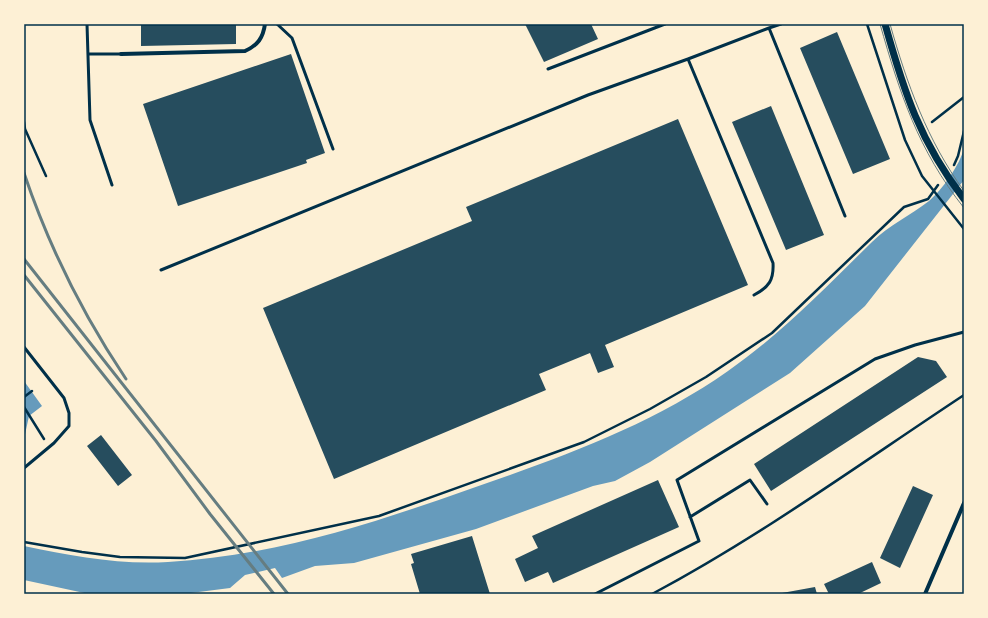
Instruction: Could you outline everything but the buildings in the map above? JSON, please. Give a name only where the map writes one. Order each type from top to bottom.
[{"type":"street","points":[[121,54],[245,51],[257,44],[262,37],[265,24]]},
{"type":"street","points":[[885,24],[911,107],[935,160],[962,196]]},
{"type":"street","points":[[925,594],[964,503]]},
{"type":"lane","points":[[87,24],[90,120],[112,185]]},
{"type":"lane","points":[[277,24],[292,38],[334,149]]},
{"type":"lane","points":[[548,69],[665,24]]},
{"type":"lane","points":[[161,270],[588,95],[781,24]]},
{"type":"lane","points":[[769,28],[845,216]]},
{"type":"lane","points":[[88,54],[121,54]]},
{"type":"lane","points":[[688,59],[773,263],[774,273],[771,281],[766,288],[754,295]]},
{"type":"lane","points":[[595,594],[699,541],[677,480],[875,359],[915,345],[964,332]]},
{"type":"lane","points":[[24,347],[64,398],[69,413],[69,426],[49,447],[24,468]]},
{"type":"lane","points":[[690,517],[750,480],[767,504]]},
{"type":"path","points":[[867,24],[906,140],[922,176],[950,214],[964,229]]},
{"type":"path","points":[[928,125],[964,97]]},
{"type":"path","points":[[24,122],[25,129],[46,176]]},
{"type":"path","points":[[951,169],[958,156],[964,131]]},
{"type":"path","points":[[24,542],[120,557],[185,558],[379,516],[584,442],[650,409],[706,377],[772,333],[904,207],[928,199],[942,181]]},
{"type":"path","points":[[24,397],[32,392]]},
{"type":"path","points":[[652,594],[749,538],[964,395]]},
{"type":"path","points":[[24,407],[49,447]]},
{"type":"water","points":[[964,148],[964,180],[865,306],[790,373],[650,462],[615,481],[593,486],[476,529],[354,563],[315,566],[282,578],[275,568],[245,575],[230,588],[183,594],[89,594],[24,580],[24,546],[96,559],[150,563],[207,559],[246,553],[359,526],[433,502],[570,453],[636,424],[698,391],[748,357],[766,342],[803,310],[879,236],[929,201],[945,184],[955,169]]},
{"type":"water","points":[[24,381],[42,406],[29,416],[24,439]]},
{"type":"tram line","points":[[880,24],[903,98],[922,143],[934,165],[964,208]]},
{"type":"tram line","points":[[890,24],[911,90],[929,132],[939,152],[964,191]]},
{"type":"railway","points":[[24,173],[44,227],[68,280],[95,330],[126,379]]},
{"type":"railway","points":[[24,259],[288,594]]},
{"type":"railway","points":[[24,275],[156,441],[210,514],[274,594]]}]
